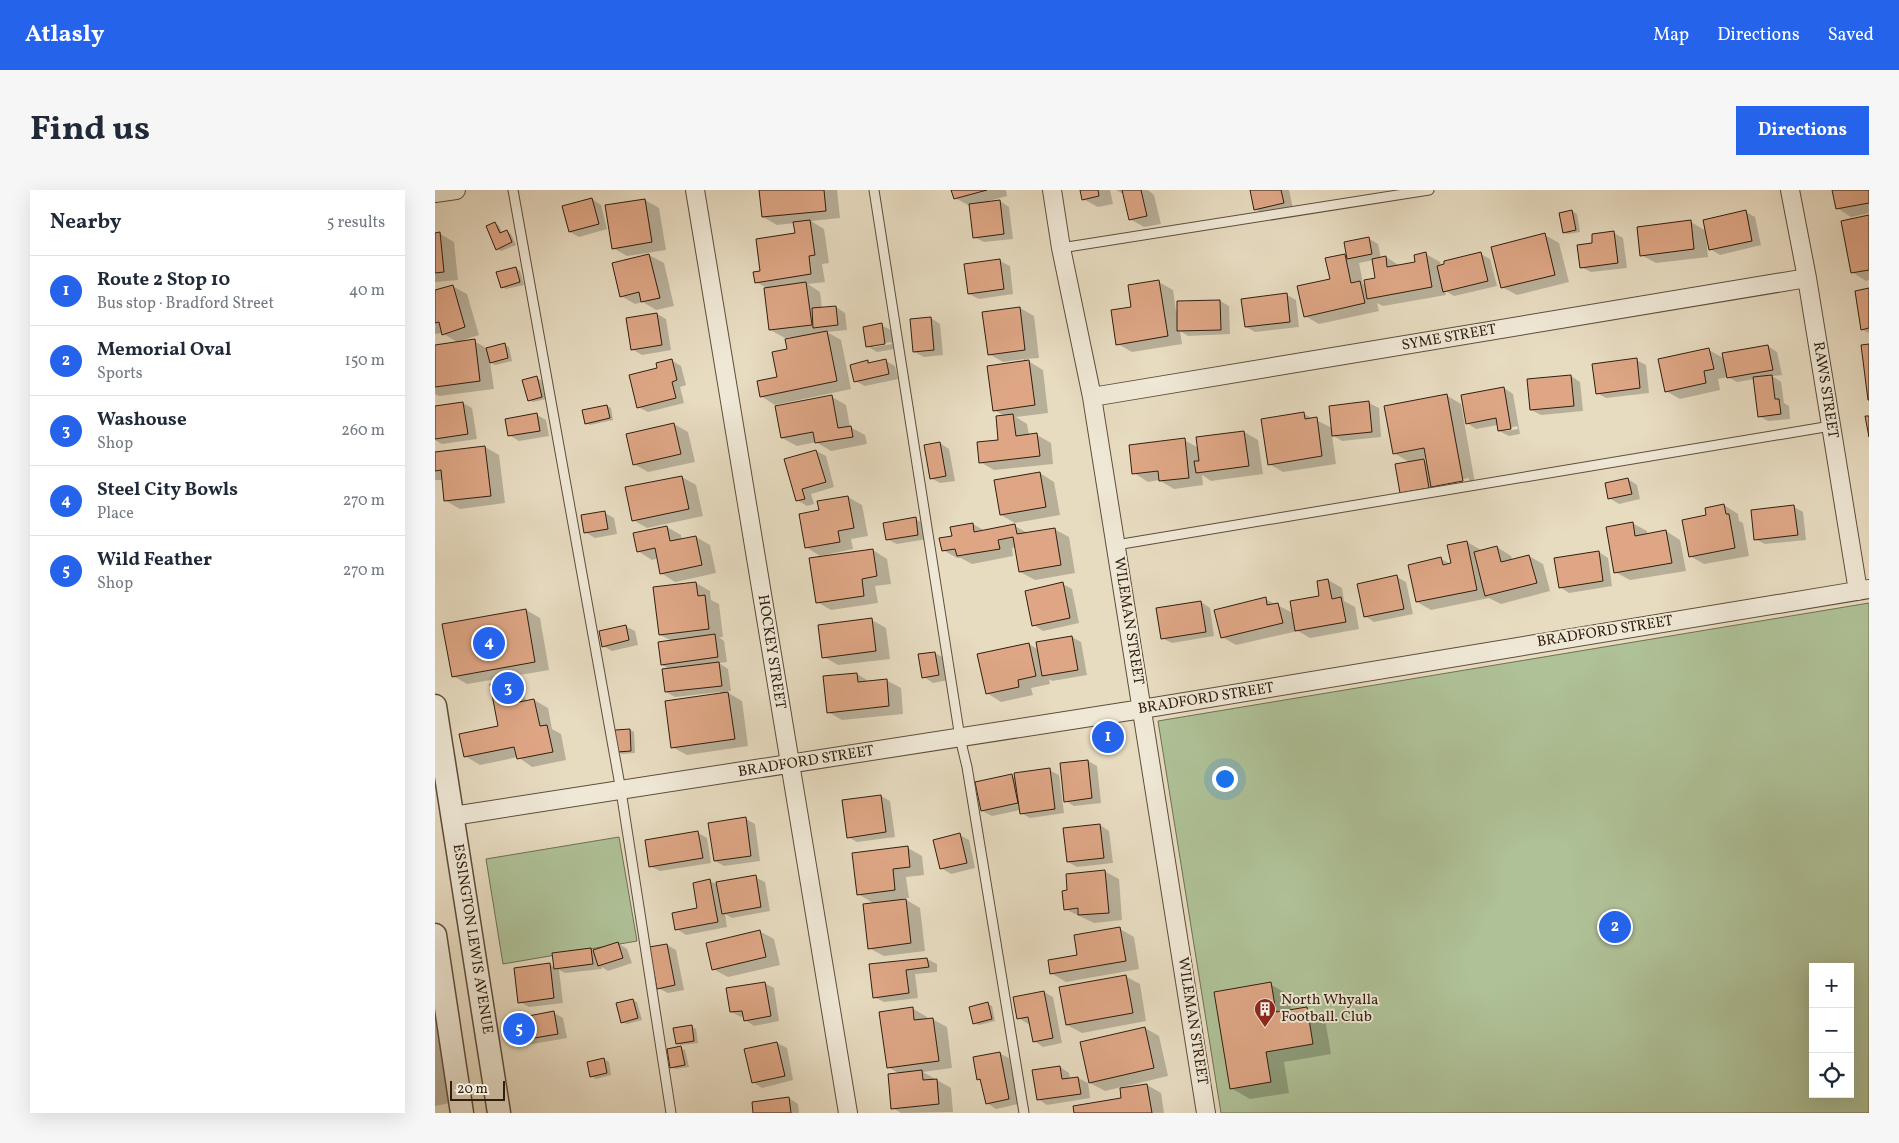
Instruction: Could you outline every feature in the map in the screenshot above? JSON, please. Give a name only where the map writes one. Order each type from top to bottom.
[{"type":"street","points":[[435,193],[456,190]]},
{"type":"street","name":"HOCKEY STREET","points":[[695,190],[848,1113]]},
{"type":"street","name":"WILEMAN STREET","points":[[1052,190],[1061,248],[1092,398],[1206,1113]]},
{"type":"street","name":"RAWS STREET","points":[[1790,190],[1807,278],[1831,426],[1863,590]]},
{"type":"street","name":"SYME STREET","points":[[1092,398],[1807,278]]},
{"type":"street","name":"BRADFORD STREET","points":[[444,820],[1142,709],[1863,590]]},
{"type":"street","name":"ESSINGTON LEWIS AVENUE","points":[[435,706],[444,820],[499,1113]]},
{"type":"street","points":[[435,934],[462,1113]]},
{"type":"lane","points":[[513,190],[621,791],[671,1113]]},
{"type":"lane","points":[[874,190],[960,738],[967,767],[1024,1113]]},
{"type":"lane","points":[[1061,248],[1429,190]]},
{"type":"lane","points":[[1116,546],[1831,426]]},
{"type":"green space","points":[[1869,603],[1869,1113],[1221,1113],[1158,721]]},
{"type":"green space","points":[[619,837],[637,941],[503,964],[486,859]]},
{"type":"building","points":[[759,190],[824,190],[826,211],[762,217]]},
{"type":"building","points":[[951,190],[987,190],[954,199]]},
{"type":"building","points":[[1080,190],[1098,190],[1099,196],[1082,200]]},
{"type":"building","points":[[1122,190],[1141,190],[1147,216],[1129,220]]},
{"type":"building","points":[[1250,190],[1281,190],[1284,203],[1254,210]]},
{"type":"building","points":[[1832,190],[1869,190],[1869,203],[1836,209]]},
{"type":"building","points":[[592,198],[599,224],[569,232],[562,206]]},
{"type":"building","points":[[645,199],[652,242],[612,249],[605,205]]},
{"type":"building","points":[[1000,200],[1004,234],[973,238],[969,204]]},
{"type":"building","points":[[1572,210],[1576,230],[1563,233],[1559,213]]},
{"type":"building","points":[[1746,210],[1752,241],[1709,250],[1703,220]]},
{"type":"building","points":[[1869,215],[1869,270],[1851,273],[1841,221]]},
{"type":"building","points":[[810,220],[815,255],[809,256],[811,274],[755,283],[753,272],[760,271],[756,239],[795,233],[793,222]]},
{"type":"building","points":[[1691,220],[1694,249],[1640,256],[1637,227]]},
{"type":"building","points":[[495,222],[500,233],[507,230],[512,242],[496,250],[486,226]]},
{"type":"building","points":[[1614,231],[1618,263],[1580,268],[1577,245],[1592,243],[1592,234]]},
{"type":"building","points":[[440,232],[444,272],[435,273],[435,233]]},
{"type":"building","points":[[1545,233],[1555,275],[1501,288],[1491,247]]},
{"type":"building","points":[[1369,237],[1372,254],[1347,259],[1344,242]]},
{"type":"building","points":[[1426,252],[1432,287],[1367,299],[1364,280],[1375,278],[1372,259],[1386,256],[1387,267],[1415,262],[1414,255]]},
{"type":"building","points":[[1481,252],[1488,281],[1443,292],[1437,266],[1444,264],[1444,261]]},
{"type":"building","points":[[649,254],[660,298],[641,302],[639,292],[620,297],[612,263]]},
{"type":"building","points":[[1345,254],[1351,283],[1360,281],[1365,303],[1304,317],[1297,286],[1330,279],[1325,258]]},
{"type":"building","points":[[1000,259],[1004,289],[968,294],[964,264]]},
{"type":"building","points":[[516,267],[520,282],[501,288],[496,272]]},
{"type":"building","points":[[1159,280],[1168,336],[1116,345],[1111,310],[1131,307],[1128,285]]},
{"type":"building","points":[[806,282],[812,325],[769,330],[764,288]]},
{"type":"building","points":[[453,285],[465,327],[442,335],[439,322],[435,323],[435,290]]},
{"type":"building","points":[[1869,288],[1869,328],[1861,330],[1855,291]]},
{"type":"building","points":[[1287,293],[1290,322],[1245,327],[1241,299]]},
{"type":"building","points":[[1220,300],[1221,330],[1177,331],[1177,301]]},
{"type":"building","points":[[836,306],[838,325],[813,328],[812,308]]},
{"type":"building","points":[[1020,307],[1025,350],[988,355],[982,312]]},
{"type":"building","points":[[657,313],[662,345],[631,350],[626,318]]},
{"type":"building","points":[[931,317],[934,350],[913,352],[910,319]]},
{"type":"building","points":[[882,323],[885,344],[866,347],[863,327]]},
{"type":"building","points":[[827,331],[837,381],[760,397],[757,381],[777,377],[772,352],[787,349],[785,339]]},
{"type":"building","points":[[475,339],[480,381],[435,387],[435,345]]},
{"type":"building","points":[[505,343],[508,358],[490,363],[486,348]]},
{"type":"building","points":[[1869,344],[1869,400],[1868,400],[1861,345]]},
{"type":"building","points":[[1768,345],[1773,370],[1727,378],[1722,353]]},
{"type":"building","points":[[1709,348],[1714,369],[1704,371],[1706,383],[1665,392],[1658,359]]},
{"type":"building","points":[[1637,358],[1640,388],[1596,394],[1592,364]]},
{"type":"building","points":[[672,359],[677,380],[672,382],[676,398],[637,408],[629,375],[657,368],[656,363]]},
{"type":"building","points":[[886,359],[889,374],[854,382],[850,365],[868,360],[868,363]]},
{"type":"building","points":[[1029,360],[1035,405],[993,411],[987,366]]},
{"type":"building","points":[[1571,375],[1574,406],[1530,410],[1527,379]]},
{"type":"building","points":[[1772,375],[1775,399],[1779,399],[1781,414],[1758,417],[1753,377]]},
{"type":"building","points":[[537,376],[542,397],[528,401],[522,380]]},
{"type":"building","points":[[1504,387],[1511,429],[1498,431],[1496,418],[1466,424],[1461,395]]},
{"type":"building","points":[[1447,394],[1463,481],[1431,487],[1424,448],[1393,454],[1384,406]]},
{"type":"building","points":[[832,395],[838,428],[851,426],[853,437],[815,443],[813,432],[781,438],[775,406]]},
{"type":"building","points":[[1369,401],[1372,432],[1332,436],[1329,406]]},
{"type":"building","points":[[463,402],[468,434],[435,439],[435,406]]},
{"type":"building","points":[[607,405],[610,418],[585,424],[582,410]]},
{"type":"building","points":[[1304,412],[1305,419],[1317,417],[1322,456],[1268,465],[1261,419]]},
{"type":"building","points":[[537,413],[540,431],[508,436],[505,419]]},
{"type":"building","points":[[1013,414],[1016,436],[1037,433],[1040,456],[979,463],[977,442],[998,440],[996,416]]},
{"type":"building","points":[[1865,416],[1869,416],[1869,437]]},
{"type":"building","points":[[674,423],[681,454],[633,465],[626,434]]},
{"type":"building","points":[[1244,431],[1249,466],[1196,473],[1194,461],[1199,461],[1196,437]]},
{"type":"building","points":[[1185,438],[1189,478],[1159,481],[1158,471],[1132,474],[1129,445]]},
{"type":"building","points":[[940,442],[946,476],[930,479],[924,445]]},
{"type":"building","points":[[485,446],[491,496],[444,501],[441,470],[435,471],[435,452]]},
{"type":"building","points":[[816,450],[826,482],[802,489],[805,499],[796,501],[784,459]]},
{"type":"building","points":[[1424,459],[1429,488],[1400,493],[1395,464]]},
{"type":"building","points":[[1040,472],[1046,507],[1000,515],[994,480]]},
{"type":"building","points":[[682,476],[689,509],[632,521],[625,487]]},
{"type":"building","points":[[1628,478],[1632,494],[1608,499],[1605,483]]},
{"type":"building","points":[[848,496],[854,528],[838,531],[840,542],[805,548],[799,514],[819,510],[817,501]]},
{"type":"building","points":[[1724,504],[1726,514],[1729,514],[1735,548],[1689,557],[1682,520],[1706,515],[1705,508]]},
{"type":"building","points":[[1794,505],[1798,535],[1754,540],[1751,510]]},
{"type":"building","points":[[605,511],[608,529],[584,533],[581,515]]},
{"type":"building","points":[[916,517],[918,535],[886,540],[883,523]]},
{"type":"building","points":[[1633,522],[1635,536],[1666,530],[1672,563],[1614,573],[1606,527]]},
{"type":"building","points":[[973,523],[974,532],[1015,524],[1017,534],[1055,528],[1061,565],[1019,572],[1013,537],[998,540],[1000,549],[957,556],[955,549],[942,551],[939,538],[952,536],[950,527]]},
{"type":"building","points":[[667,526],[670,541],[696,536],[702,565],[660,574],[655,548],[637,552],[633,533]]},
{"type":"building","points":[[1467,541],[1477,590],[1416,602],[1408,565],[1441,557],[1443,565],[1451,563],[1447,545]]},
{"type":"building","points":[[1497,546],[1501,562],[1529,555],[1537,583],[1485,596],[1474,552]]},
{"type":"building","points":[[873,549],[877,576],[862,579],[864,596],[816,603],[809,558]]},
{"type":"building","points":[[1599,551],[1603,581],[1559,588],[1554,558]]},
{"type":"building","points":[[1397,575],[1404,609],[1364,617],[1357,584]]},
{"type":"building","points":[[1328,579],[1332,599],[1341,597],[1346,622],[1295,631],[1290,601],[1319,596],[1317,581]]},
{"type":"building","points":[[696,582],[698,596],[705,595],[709,629],[659,635],[653,587]]},
{"type":"building","points":[[1063,582],[1070,618],[1032,626],[1025,591]]},
{"type":"building","points":[[1266,597],[1267,605],[1278,603],[1283,623],[1221,638],[1214,610]]},
{"type":"building","points":[[1201,601],[1206,632],[1161,639],[1156,608]]},
{"type":"building","points":[[526,609],[535,662],[452,677],[442,624]]},
{"type":"building","points":[[872,618],[876,651],[822,658],[818,625]]},
{"type":"building","points":[[626,625],[629,640],[602,647],[599,631]]},
{"type":"building","points":[[715,634],[718,657],[661,665],[658,642]]},
{"type":"building","points":[[1072,636],[1078,670],[1042,676],[1036,642]]},
{"type":"building","points":[[1029,643],[1036,676],[1018,680],[1019,687],[986,694],[977,654]]},
{"type":"building","points":[[935,652],[939,675],[922,678],[918,654]]},
{"type":"building","points":[[719,662],[722,686],[665,692],[662,669]]},
{"type":"building","points":[[857,673],[858,682],[887,679],[889,706],[827,713],[823,676]]},
{"type":"building","points":[[509,680],[514,703],[534,699],[540,726],[547,725],[553,752],[517,759],[514,747],[464,757],[459,734],[498,726],[490,684]]},
{"type":"building","points":[[728,692],[735,739],[671,748],[665,701]]},
{"type":"building","points":[[630,729],[631,751],[617,752],[615,730]]},
{"type":"building","points":[[1088,760],[1092,798],[1064,802],[1060,763]]},
{"type":"building","points":[[1050,768],[1055,809],[1020,814],[1014,773]]},
{"type":"building","points":[[1012,774],[1018,803],[981,811],[975,782]]},
{"type":"building","points":[[881,795],[886,832],[847,838],[842,800]]},
{"type":"building","points":[[746,817],[751,856],[714,861],[708,823]]},
{"type":"building","points":[[1100,824],[1104,858],[1067,862],[1063,828]]},
{"type":"building","points":[[698,831],[703,858],[649,867],[645,840]]},
{"type":"building","points":[[960,833],[967,863],[940,869],[933,840]]},
{"type":"building","points":[[908,846],[910,867],[893,869],[895,890],[857,895],[852,853]]},
{"type":"building","points":[[1105,870],[1109,913],[1078,915],[1078,908],[1064,910],[1062,891],[1067,890],[1066,874]]},
{"type":"building","points":[[756,875],[761,907],[722,914],[716,882]]},
{"type":"building","points":[[710,879],[718,922],[675,930],[672,913],[697,908],[693,883]]},
{"type":"building","points":[[906,899],[911,943],[868,949],[863,904]]},
{"type":"building","points":[[1120,927],[1126,961],[1050,974],[1048,960],[1077,955],[1074,935]]},
{"type":"building","points":[[760,930],[766,957],[712,970],[706,943]]},
{"type":"building","points":[[618,942],[623,958],[598,966],[593,950]]},
{"type":"building","points":[[667,944],[675,985],[657,989],[649,947]]},
{"type":"building","points":[[591,948],[593,964],[554,969],[552,953]]},
{"type":"building","points":[[927,958],[929,967],[906,970],[909,993],[873,998],[869,964]]},
{"type":"building","points":[[550,963],[554,998],[518,1003],[514,968]]},
{"type":"building","points":[[1126,975],[1133,1013],[1066,1025],[1059,987]]},
{"type":"building","points":[[765,982],[771,1016],[744,1021],[742,1011],[730,1012],[726,988]]},
{"type":"building","name":"North Whyalla Football. Club","points":[[1271,982],[1276,1012],[1307,1007],[1313,1044],[1266,1052],[1271,1082],[1230,1089],[1214,992]]},
{"type":"building","points":[[1044,991],[1053,1038],[1033,1042],[1028,1017],[1017,1019],[1013,997]]},
{"type":"building","points":[[633,999],[638,1018],[621,1023],[616,1003]]},
{"type":"building","points":[[988,1002],[992,1019],[973,1024],[969,1007]]},
{"type":"building","points":[[913,1007],[914,1020],[933,1018],[939,1061],[887,1068],[879,1012]]},
{"type":"building","points":[[554,1011],[558,1034],[517,1041],[513,1019]]},
{"type":"building","points":[[692,1025],[694,1041],[676,1044],[673,1028]]},
{"type":"building","points":[[1145,1027],[1154,1068],[1089,1083],[1080,1042]]},
{"type":"building","points":[[777,1042],[785,1076],[752,1083],[744,1049]]},
{"type":"building","points":[[681,1046],[685,1065],[670,1068],[667,1049]]},
{"type":"building","points":[[1000,1052],[1009,1099],[986,1104],[980,1079],[977,1080],[973,1057]]},
{"type":"building","points":[[604,1058],[607,1073],[590,1077],[587,1062]]},
{"type":"building","points":[[1060,1066],[1062,1079],[1078,1077],[1081,1094],[1037,1100],[1032,1070]]},
{"type":"building","points":[[922,1070],[923,1080],[937,1079],[939,1104],[891,1109],[888,1074]]},
{"type":"building","points":[[1147,1084],[1152,1113],[1074,1113],[1073,1106],[1121,1098],[1120,1088]]},
{"type":"building","points":[[789,1097],[791,1113],[753,1113],[752,1102]]},
{"type":"place","name":"Steel City Bowls","points":[[489,643]]},
{"type":"place","name":"Washouse","points":[[508,688]]},
{"type":"place","name":"Route 2 Stop 10","points":[[1108,737]]},
{"type":"place","name":"Memorial Oval","points":[[1615,927]]},
{"type":"place","name":"North Whyalla Football. Club","points":[[1265,1028]]},
{"type":"place","name":"Wild Feather","points":[[519,1029]]}]
